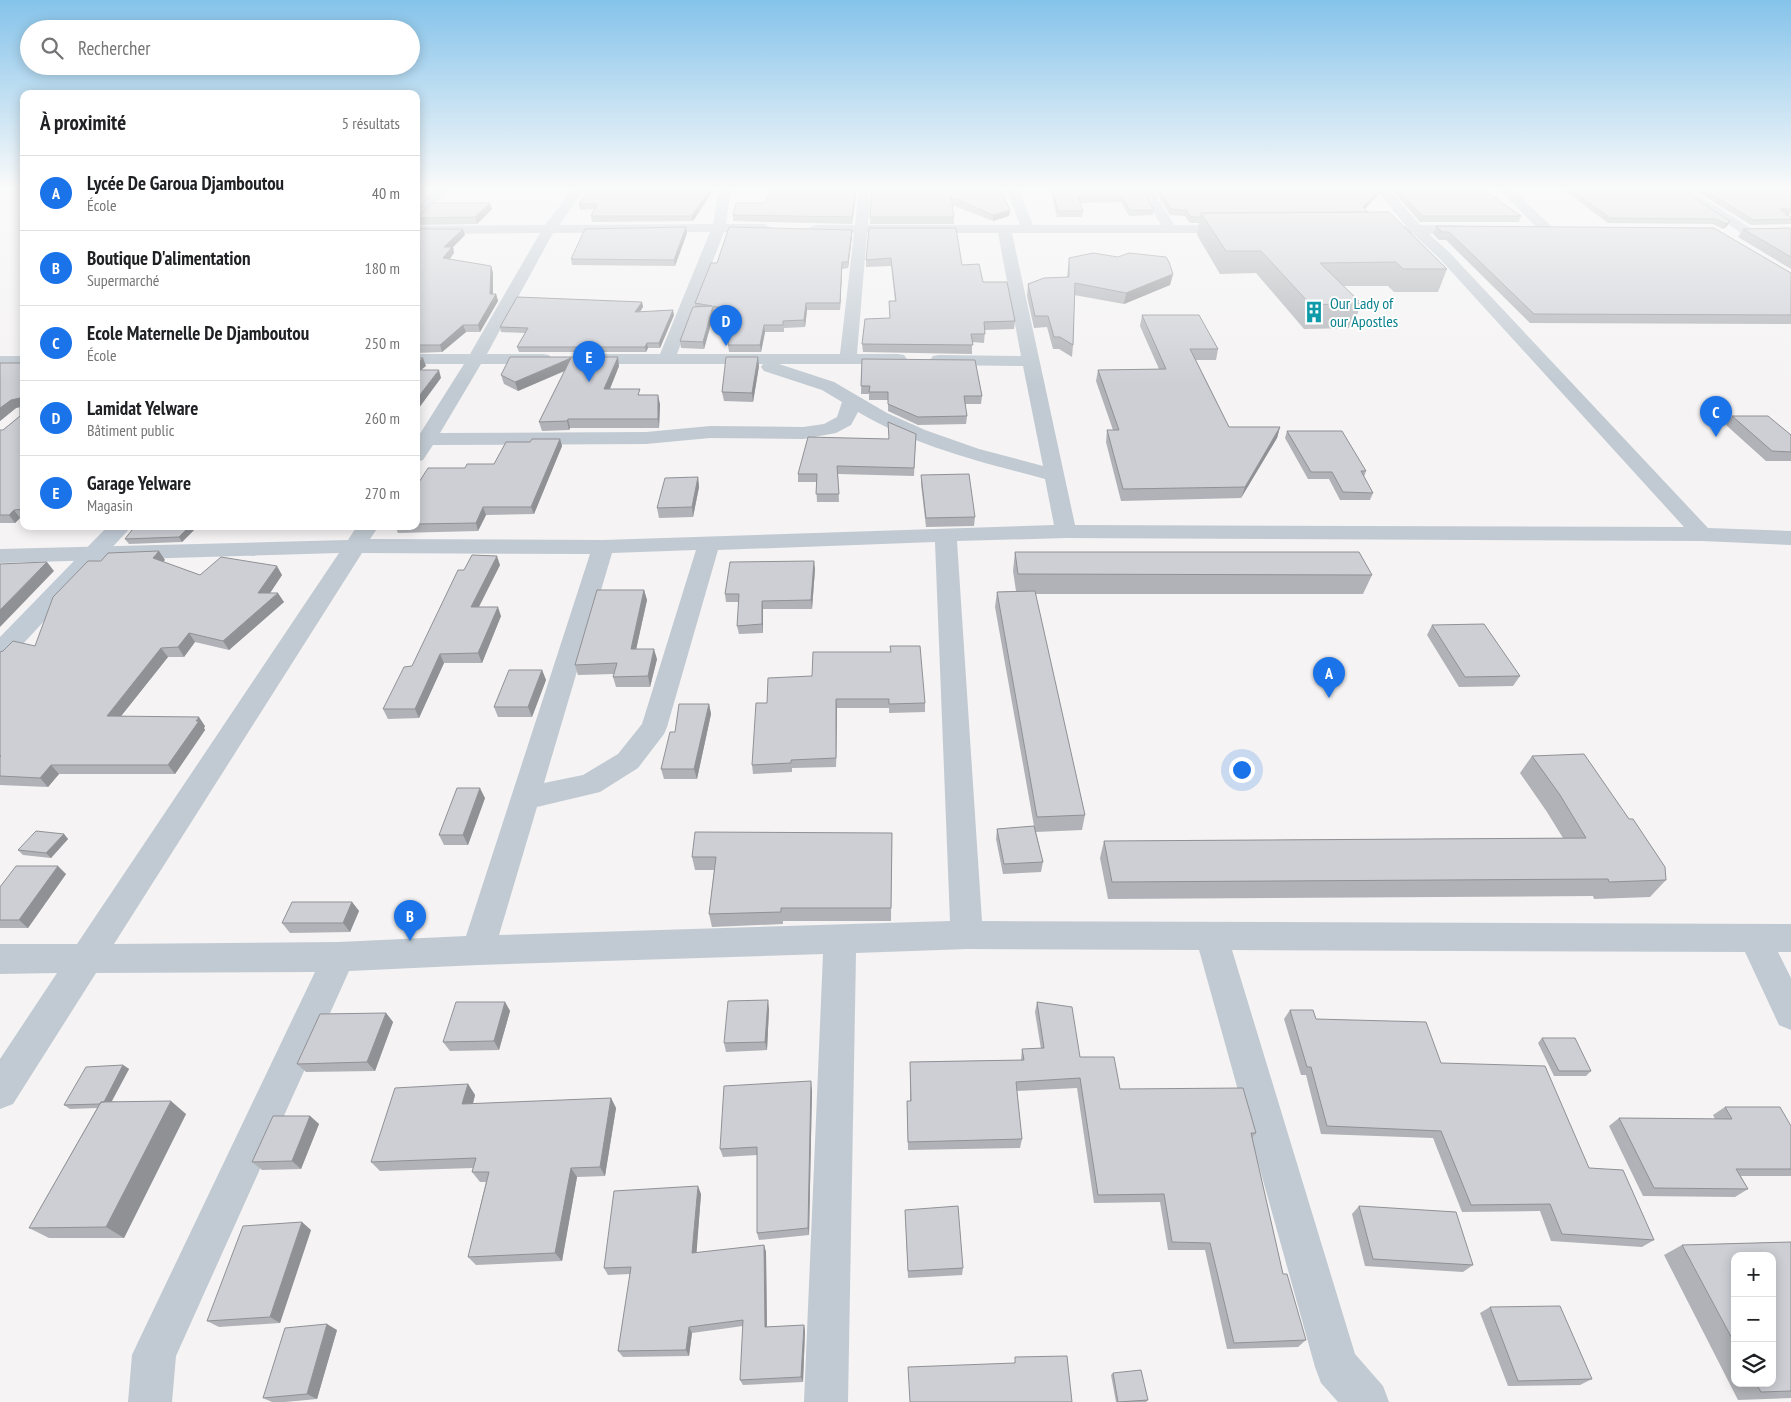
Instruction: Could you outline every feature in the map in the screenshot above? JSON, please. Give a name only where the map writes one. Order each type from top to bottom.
[{"type":"street","points":[[420,450],[476,359],[535,253]]},
{"type":"street","points":[[666,359],[708,253]]},
{"type":"street","points":[[848,359],[858,253]]},
{"type":"street","points":[[1009,253],[1066,531]]},
{"type":"street","points":[[1442,253],[1702,534]]},
{"type":"street","points":[[420,359],[1031,361]]},
{"type":"street","points":[[742,359],[828,386],[880,417],[918,434],[972,453],[1055,475]]},
{"type":"street","points":[[0,361],[20,361]]},
{"type":"street","points":[[428,439],[646,438],[710,432],[803,433],[829,429],[844,421],[852,401]]},
{"type":"street","points":[[0,653],[117,530]]},
{"type":"street","points":[[0,556],[94,554],[361,536],[603,547],[1066,531],[1702,534],[1791,538]]},
{"type":"street","points":[[946,535],[967,935]]},
{"type":"street","points":[[0,1091],[361,536]]},
{"type":"street","points":[[525,798],[590,784],[628,762],[654,727],[709,544]]},
{"type":"street","points":[[478,950],[603,547]]},
{"type":"street","points":[[0,959],[339,957],[478,950],[967,935],[1791,938]]},
{"type":"street","points":[[1210,936],[1337,1367],[1367,1402]]},
{"type":"street","points":[[1754,937],[1791,1014]]},
{"type":"street","points":[[826,1402],[840,940]]},
{"type":"street","points":[[150,1402],[154,1354],[339,957]]},
{"type":"building","points":[[420,253],[447,253],[443,258],[491,266],[490,294],[496,294],[478,325],[463,325],[440,345],[420,345]]},
{"type":"building","points":[[574,253],[676,253],[674,260],[571,259]]},
{"type":"building","points":[[720,253],[849,253],[848,262],[842,262],[840,303],[806,303],[804,320],[783,321],[783,325],[764,325],[760,345],[728,345],[731,310],[713,306],[703,342],[680,341],[693,307],[712,306],[695,303],[711,263],[717,263]]},
{"type":"building","points":[[867,253],[960,253],[962,265],[979,264],[983,282],[1007,282],[1015,321],[984,322],[985,334],[971,334],[973,345],[862,344],[865,319],[890,318],[889,301],[896,301],[891,258],[866,260]]},
{"type":"building","points":[[1091,253],[1118,257],[1133,253],[1166,257],[1173,274],[1126,293],[1075,283],[1073,345],[1060,337],[1054,337],[1048,316],[1035,316],[1028,284],[1044,278],[1069,277],[1069,258]]},
{"type":"building","points":[[1263,253],[1431,253],[1447,269],[1403,269],[1396,262],[1320,263],[1361,303],[1311,305]]},
{"type":"building","points":[[1471,253],[1758,253],[1791,273],[1791,315],[1534,314]]},
{"type":"building","points":[[517,297],[642,302],[635,312],[673,310],[659,343],[647,343],[645,347],[517,347],[528,328],[500,327]]},
{"type":"building","points":[[1142,315],[1199,315],[1218,349],[1190,349],[1229,427],[1280,427],[1245,487],[1123,489],[1107,430],[1119,430],[1098,370],[1166,369]]},
{"type":"building","points":[[510,357],[618,357],[604,389],[640,389],[638,395],[658,395],[658,419],[568,419],[567,421],[539,422],[571,358],[515,382],[501,375]]},
{"type":"building","points":[[726,357],[758,357],[752,393],[722,392]]},
{"type":"building","points":[[862,359],[975,360],[982,396],[964,396],[967,416],[918,417],[888,404],[888,392],[869,392],[870,386],[861,386]]},
{"type":"building","points":[[0,363],[20,363],[20,398],[11,400],[0,408]]},
{"type":"building","points":[[420,370],[439,370],[420,395]]},
{"type":"building","points":[[20,416],[20,509],[14,510],[9,515],[0,515],[0,430],[3,430]]},
{"type":"building","points":[[1732,416],[1768,416],[1791,435],[1791,452],[1772,451]]},
{"type":"building","points":[[888,422],[916,434],[914,468],[837,466],[839,494],[816,494],[817,474],[798,474],[808,437],[889,439]]},
{"type":"building","points":[[1287,431],[1342,431],[1366,471],[1361,471],[1373,493],[1343,492],[1332,472],[1311,472]]},
{"type":"building","points":[[532,439],[560,439],[531,507],[483,507],[476,523],[420,524],[420,481],[428,468],[465,468],[467,464],[494,464],[506,442],[530,442]]},
{"type":"building","points":[[969,474],[975,517],[926,518],[921,475]]},
{"type":"building","points":[[698,477],[692,507],[657,508],[665,478]]},
{"type":"building","points":[[132,530],[186,530],[179,537],[125,539]]},
{"type":"building","points":[[159,551],[153,558],[200,575],[221,557],[277,566],[258,593],[278,593],[223,641],[189,633],[178,647],[161,648],[107,716],[199,717],[196,721],[199,721],[168,765],[51,765],[40,778],[0,776],[0,652],[13,641],[35,646],[53,597],[88,561],[101,561],[108,553]]},
{"type":"building","points":[[1015,552],[1359,552],[1372,575],[1018,574]]},
{"type":"building","points":[[472,555],[497,556],[471,607],[498,607],[478,653],[440,654],[415,709],[383,709],[404,667],[412,666],[458,570],[464,570]]},
{"type":"building","points":[[814,561],[811,600],[762,601],[762,624],[737,626],[739,594],[725,594],[730,562]]},
{"type":"building","points":[[47,562],[0,610],[0,564]]},
{"type":"building","points":[[597,590],[644,590],[631,649],[654,649],[648,676],[613,677],[617,663],[575,665]]},
{"type":"building","points":[[1035,591],[1085,815],[1037,817],[997,592]]},
{"type":"building","points":[[1484,624],[1520,676],[1465,677],[1432,625]]},
{"type":"building","points":[[890,646],[920,646],[925,703],[889,704],[889,699],[836,699],[836,758],[791,760],[791,763],[752,765],[756,703],[767,703],[768,678],[812,676],[813,652],[891,652]]},
{"type":"building","points":[[509,670],[542,670],[528,707],[494,707]]},
{"type":"building","points":[[679,704],[709,704],[694,769],[661,769],[670,732],[675,732]]},
{"type":"building","points":[[1584,754],[1629,819],[1633,819],[1665,867],[1666,880],[1609,882],[1608,879],[1112,882],[1104,841],[1586,838],[1560,795],[1532,756]]},
{"type":"building","points":[[457,788],[480,788],[463,835],[439,835]]},
{"type":"building","points":[[1034,826],[1043,862],[1004,864],[997,829]]},
{"type":"building","points":[[36,831],[64,834],[46,853],[18,850]]},
{"type":"building","points":[[695,832],[892,833],[891,908],[781,908],[781,912],[709,914],[716,857],[692,857]]},
{"type":"building","points":[[16,866],[58,866],[19,920],[0,920],[0,887]]},
{"type":"building","points":[[292,902],[352,902],[343,923],[282,923]]},
{"type":"building","points":[[768,1000],[765,1042],[724,1043],[728,1001]]},
{"type":"building","points":[[456,1002],[505,1002],[494,1041],[443,1042]]},
{"type":"building","points":[[1037,1002],[1072,1007],[1080,1057],[1114,1057],[1120,1089],[1243,1088],[1256,1133],[1251,1133],[1283,1274],[1287,1274],[1306,1340],[1234,1343],[1210,1243],[1172,1242],[1164,1194],[1098,1195],[1080,1078],[1016,1082],[1022,1139],[908,1142],[907,1101],[911,1101],[910,1062],[1024,1060],[1022,1049],[1044,1048]]},
{"type":"building","points":[[1290,1010],[1313,1010],[1316,1019],[1426,1022],[1441,1063],[1545,1066],[1589,1168],[1623,1170],[1654,1240],[1562,1234],[1550,1204],[1471,1205],[1441,1131],[1327,1126],[1311,1067],[1307,1067]]},
{"type":"building","points":[[386,1013],[367,1062],[297,1064],[320,1014]]},
{"type":"building","points":[[1542,1038],[1575,1038],[1591,1071],[1559,1071]]},
{"type":"building","points":[[123,1065],[104,1102],[100,1104],[64,1105],[86,1067]]},
{"type":"building","points":[[811,1081],[808,1228],[757,1233],[757,1147],[720,1149],[724,1086]]},
{"type":"building","points":[[468,1084],[462,1104],[611,1098],[600,1167],[571,1168],[555,1253],[468,1257],[489,1172],[472,1172],[476,1158],[371,1162],[395,1088]]},
{"type":"building","points":[[171,1101],[106,1227],[29,1228],[101,1102]]},
{"type":"building","points":[[1725,1107],[1780,1107],[1791,1126],[1791,1169],[1736,1169],[1748,1189],[1654,1188],[1619,1118],[1732,1119]]},
{"type":"building","points":[[273,1116],[310,1116],[292,1161],[252,1162]]},
{"type":"building","points":[[698,1186],[692,1253],[764,1245],[765,1327],[804,1325],[801,1377],[740,1380],[743,1320],[689,1327],[686,1350],[618,1351],[631,1267],[604,1268],[614,1191]]},
{"type":"building","points":[[958,1206],[963,1268],[908,1271],[905,1210]]},
{"type":"building","points":[[1359,1206],[1456,1212],[1473,1265],[1373,1259]]},
{"type":"building","points":[[302,1222],[270,1317],[207,1321],[243,1226]]},
{"type":"building","points":[[1791,1242],[1791,1391],[1761,1392],[1758,1387],[1776,1387],[1776,1252],[1731,1252],[1731,1337],[1682,1245]]},
{"type":"building","points":[[1560,1306],[1592,1379],[1518,1381],[1490,1307]]},
{"type":"building","points":[[327,1324],[307,1394],[263,1398],[285,1328]]},
{"type":"building","points":[[1067,1356],[1072,1402],[910,1402],[908,1367],[1015,1363],[1015,1357]]},
{"type":"building","points":[[1141,1370],[1148,1400],[1118,1402],[1113,1373]]},
{"type":"place","name":"Our Lady of our Apostles","points":[[1314,312]]},
{"type":"place","name":"Lamidat Yelware","points":[[726,346]]},
{"type":"place","name":"Garage Yelware","points":[[589,382]]},
{"type":"place","name":"Ecole Maternelle De Djamboutou","points":[[1716,437]]},
{"type":"place","name":"Lycée De Garoua Djamboutou","points":[[1329,698]]},
{"type":"place","name":"Boutique D'alimentation","points":[[410,941]]}]
